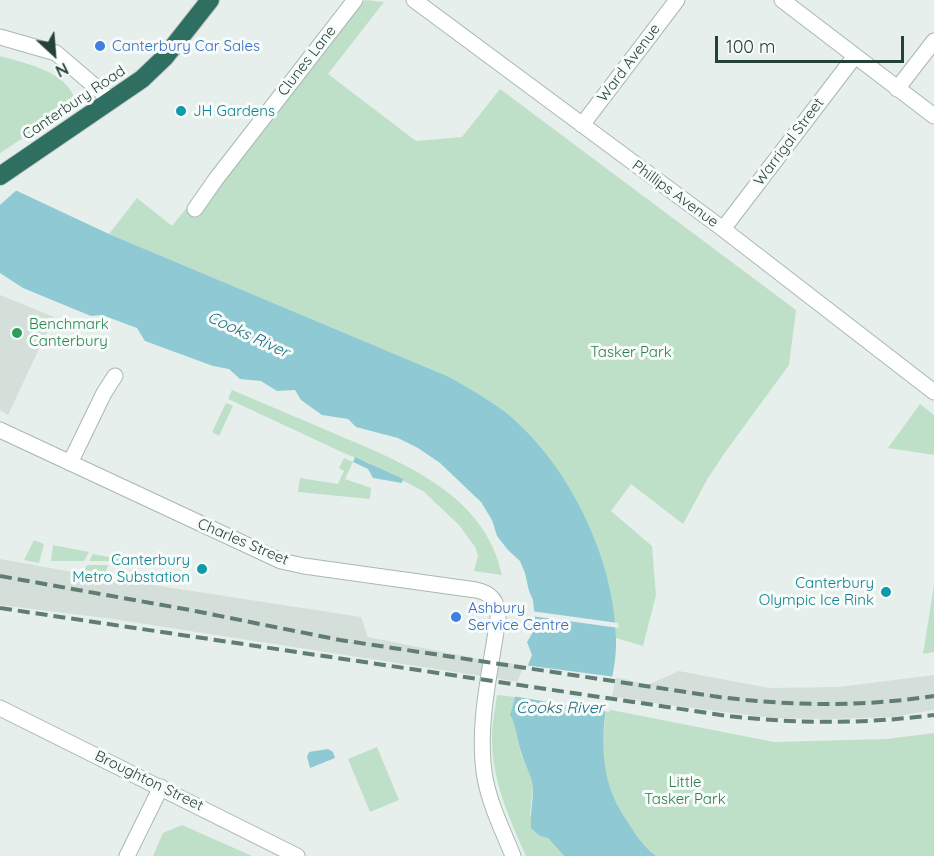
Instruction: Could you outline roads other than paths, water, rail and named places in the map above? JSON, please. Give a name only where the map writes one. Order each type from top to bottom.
[{"type":"highway","name":"Canterbury Road","points":[[0,176],[142,79],[165,57],[210,0]]},
{"type":"street","name":"Clunes Lane","points":[[195,209],[237,151],[356,0]]},
{"type":"street","name":"Phillips Avenue","points":[[414,0],[723,229],[934,392]]},
{"type":"street","name":"Ward Avenue","points":[[582,125],[677,0]]},
{"type":"street","points":[[783,0],[934,116]]},
{"type":"street","points":[[0,37],[56,53],[112,101]]},
{"type":"street","points":[[897,89],[934,41]]},
{"type":"street","name":"Warrigal Street","points":[[723,229],[855,56]]},
{"type":"street","points":[[70,463],[103,395],[115,376]]},
{"type":"street","name":"Charles Street","points":[[0,430],[281,561],[298,566],[482,591],[491,597],[497,606],[498,618],[486,702],[484,762],[488,790],[513,856]]},
{"type":"street","name":"Broughton Street","points":[[0,708],[297,856]]},
{"type":"street","points":[[127,856],[160,787]]},
{"type":"water","name":"Cooks River","points":[[0,183],[109,234],[447,376],[496,405],[522,427],[559,471],[575,497],[588,524],[608,580],[614,609],[616,647],[604,724],[605,766],[612,793],[625,818],[647,848],[656,856],[564,856],[548,838],[540,836],[531,828],[532,784],[510,715],[532,655],[527,642],[533,632],[535,619],[533,600],[520,561],[497,536],[492,520],[481,502],[440,463],[398,438],[356,427],[348,419],[322,415],[301,400],[295,390],[277,391],[261,381],[240,379],[229,369],[213,366],[145,341],[137,328],[102,315],[91,316],[23,288],[0,273]]},
{"type":"water","points":[[355,457],[403,479],[402,483],[373,478],[368,469],[353,462]]},
{"type":"water","points":[[328,749],[333,752],[335,758],[310,768],[307,757],[309,752]]},
{"type":"railway","points":[[0,576],[340,640],[719,697],[773,702],[853,704],[934,696]]},
{"type":"railway","points":[[0,608],[728,716],[831,722],[934,715]]},
{"type":"place","name":"Canterbury Car Sales","points":[[100,46]]},
{"type":"place","name":"JH Gardens","points":[[181,111]]},
{"type":"place","name":"Benchmark Canterbury","points":[[17,333]]},
{"type":"place","name":"Canterbury Metro Substation","points":[[202,569]]},
{"type":"place","name":"Canterbury Olympic Ice Rink","points":[[886,592]]},
{"type":"place","name":"Ashbury Service Centre","points":[[456,617]]},
{"type":"park label","name":"Tasker Park","points":[[631,352]]},
{"type":"park label","name":"Little Tasker Park","points":[[685,790]]}]
